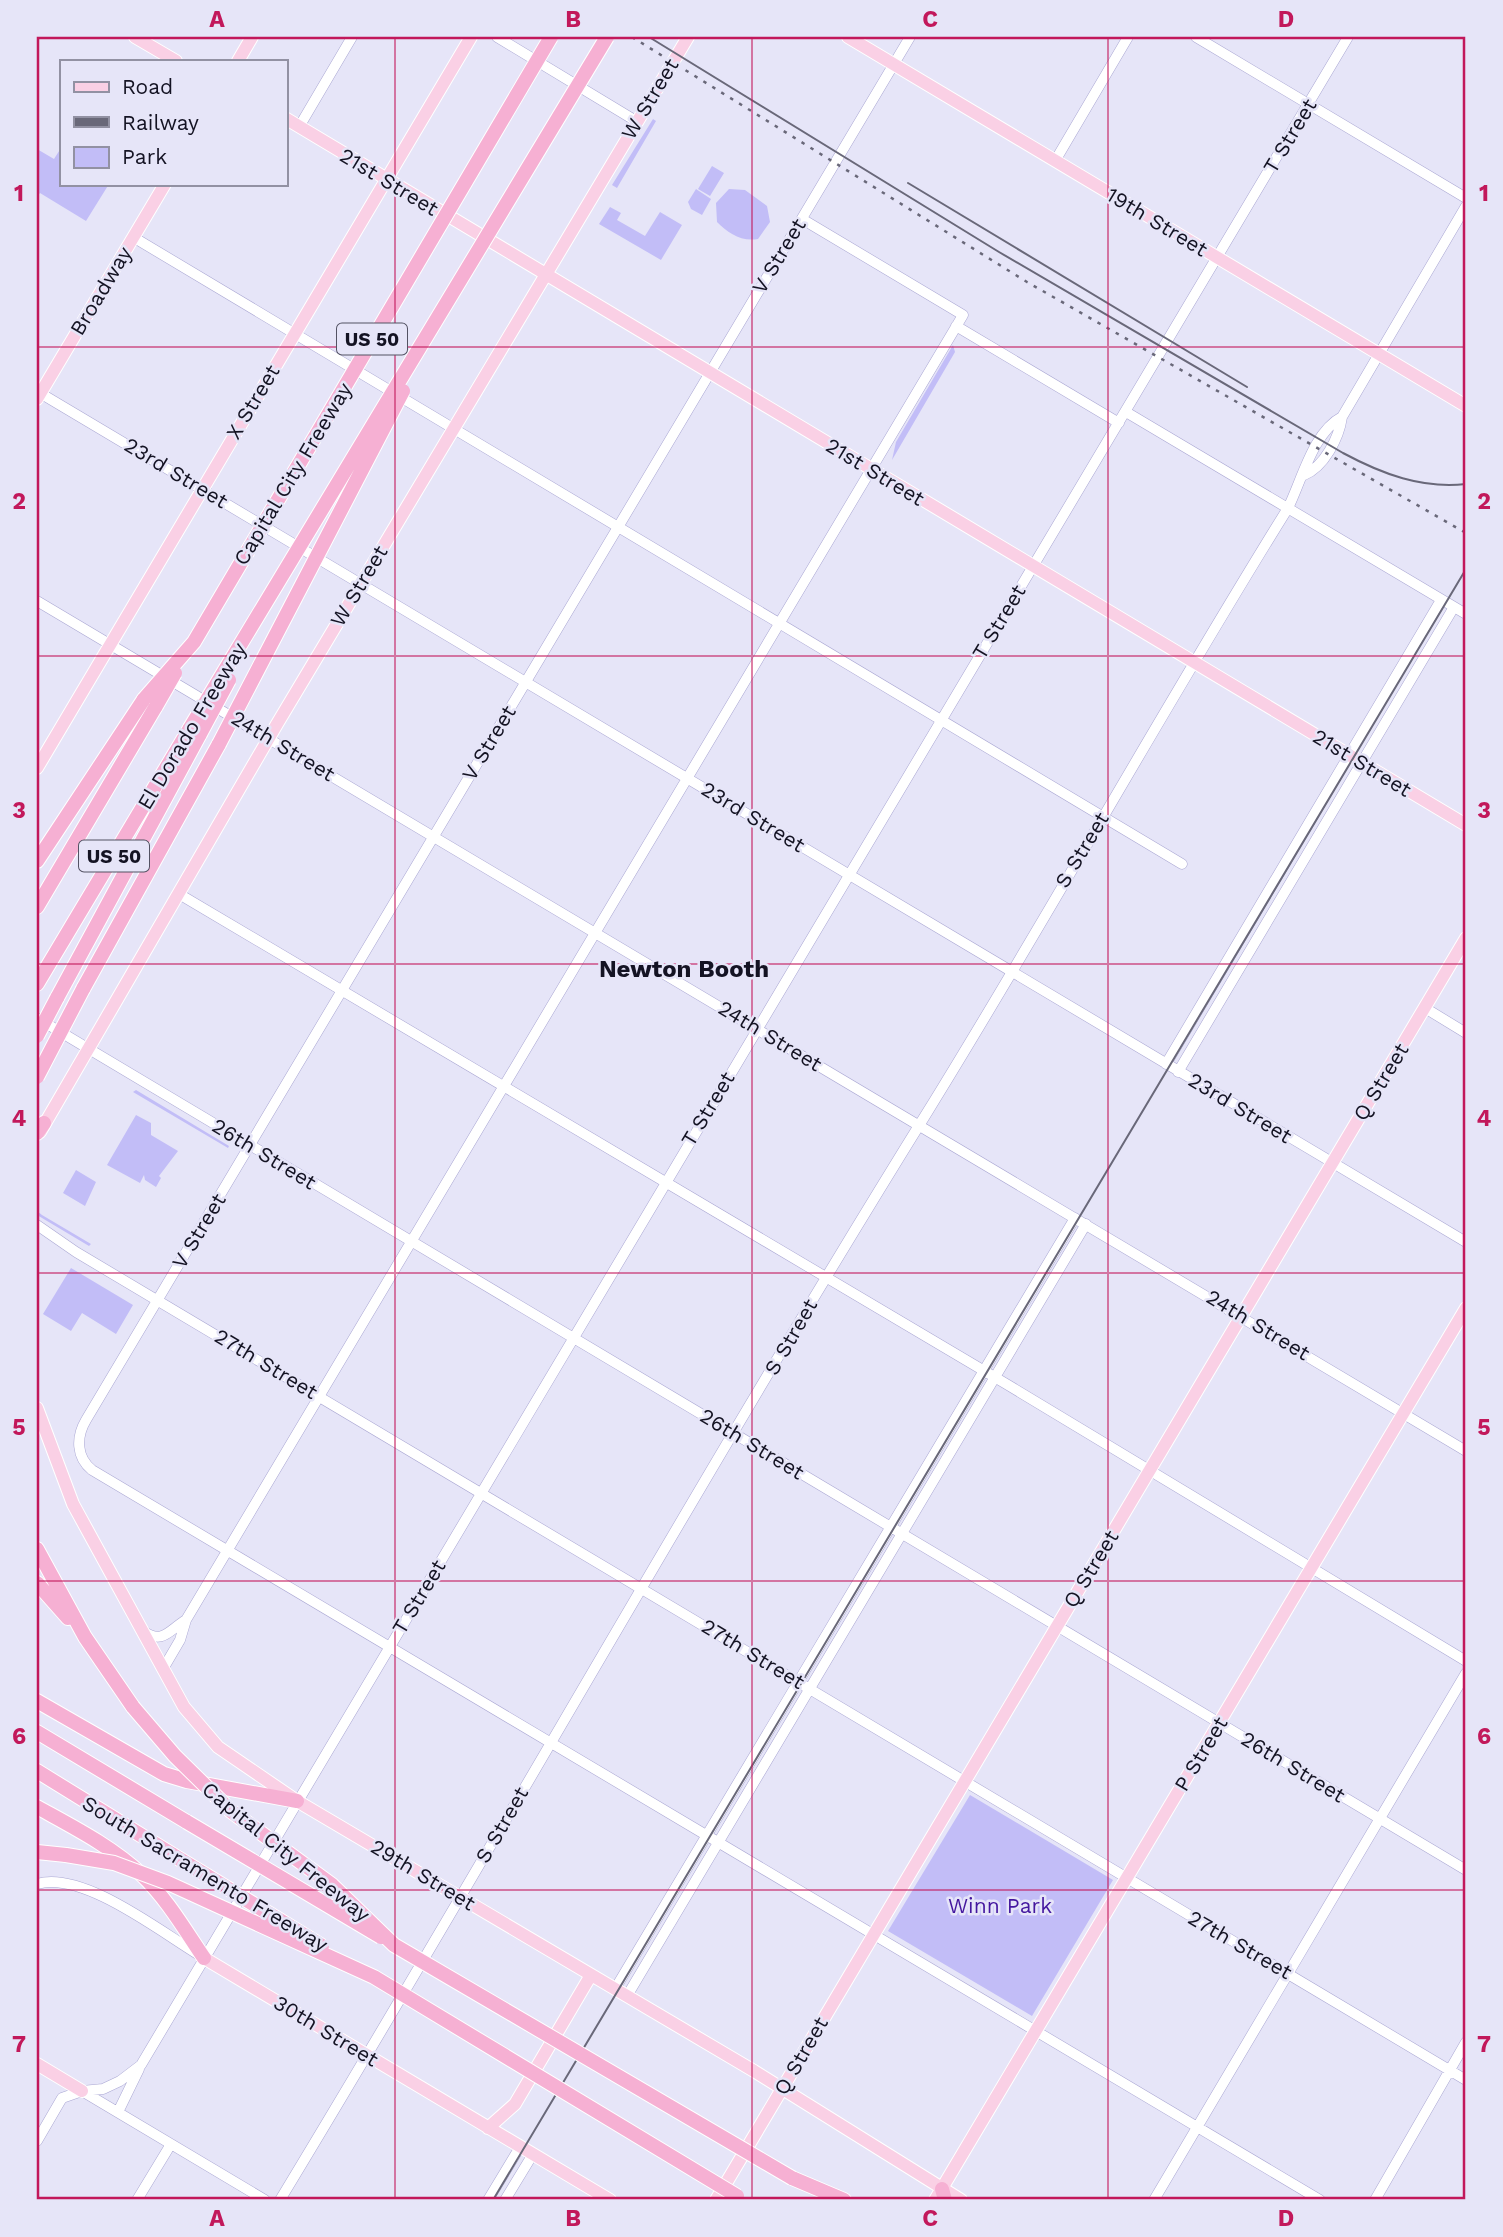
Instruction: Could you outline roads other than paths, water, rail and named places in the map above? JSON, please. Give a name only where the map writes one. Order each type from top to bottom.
[{"type":"highway","name":"Capital City Freeway","points":[[37,861],[194,642],[551,37]]},
{"type":"highway","name":"Capital City Freeway","points":[[325,504],[607,37]]},
{"type":"highway","name":"Capital City Freeway","points":[[37,1077],[219,744],[471,259]]},
{"type":"highway","name":"El Dorado Freeway","points":[[37,984],[195,731],[325,504]]},
{"type":"highway","name":"El Dorado Freeway","points":[[37,908],[150,702]]},
{"type":"highway","points":[[37,1036],[195,731]]},
{"type":"highway","name":"Capital City Freeway","points":[[37,1549],[85,1637],[133,1707],[175,1756],[231,1811],[358,1907],[394,1945],[830,2200]]},
{"type":"highway","points":[[37,1583],[85,1637]]},
{"type":"highway","points":[[37,1701],[164,1774],[187,1781],[297,1801]]},
{"type":"highway","name":"South Sacramento Freeway","points":[[37,1732],[394,1945]]},
{"type":"highway","name":"South Sacramento Freeway","points":[[37,1771],[374,1978]]},
{"type":"highway","points":[[37,1807],[110,1848],[144,1877],[173,1911],[204,1958]]},
{"type":"highway","points":[[37,1854],[66,1855],[114,1863],[168,1883],[374,1978],[742,2199]]},
{"type":"highway","points":[[792,2178],[844,2200]]},
{"type":"main road","points":[[135,37],[174,60]]},
{"type":"main road","points":[[239,60],[252,37]]},
{"type":"main road","name":"X Street","points":[[37,768],[471,37]]},
{"type":"main road","name":"W Street","points":[[39,1131],[360,583],[688,37]]},
{"type":"main road","name":"19th Street","points":[[848,37],[1466,406]]},
{"type":"main road","name":"21st Street","points":[[287,119],[1466,825]]},
{"type":"main road","name":"Broadway","points":[[39,396],[164,186]]},
{"type":"main road","name":"Q Street","points":[[716,2200],[1466,938]]},
{"type":"main road","name":"P Street","points":[[941,2196],[1035,2031],[1466,1308]]},
{"type":"main road","name":"29th Street","points":[[37,1408],[73,1504],[184,1707],[212,1742],[297,1801],[783,2089],[941,2196],[961,2200]]},
{"type":"main road","name":"30th Street","points":[[204,1958],[610,2200]]},
{"type":"main road","points":[[488,2128],[515,2104],[591,1975]]},
{"type":"main road","points":[[37,2064],[82,2091]]},
{"type":"street","points":[[299,127],[352,37]]},
{"type":"street","points":[[497,37],[636,121]]},
{"type":"street","name":"V Street","points":[[228,1550],[89,1468],[80,1453],[82,1427],[910,37]]},
{"type":"street","points":[[1055,161],[1128,37]]},
{"type":"street","points":[[1196,37],[1466,198]]},
{"type":"street","name":"T Street","points":[[37,2141],[62,2098],[82,2091],[103,2089],[120,2081],[141,2065],[1348,37]]},
{"type":"street","name":"S Street","points":[[280,2200],[369,2056],[551,1740],[735,1433],[824,1278],[919,1125],[1288,508],[1304,475],[1305,466],[1323,433],[1329,424],[1342,418],[1466,206]]},
{"type":"street","points":[[163,1669],[180,1640],[186,1620],[963,315],[802,219]]},
{"type":"street","points":[[133,237],[1182,864]]},
{"type":"street","points":[[956,326],[1119,423]]},
{"type":"street","name":"23rd Street","points":[[39,396],[202,489],[1466,1242]]},
{"type":"street","points":[[1126,412],[1466,614]]},
{"type":"street","points":[[1166,1064],[1441,600]]},
{"type":"street","name":"24th Street","points":[[37,601],[1466,1451]]},
{"type":"street","points":[[1178,1072],[1454,607]]},
{"type":"street","points":[[179,894],[1466,1661]]},
{"type":"street","points":[[1425,1008],[1466,1032]]},
{"type":"street","name":"26th Street","points":[[37,1018],[1466,1870]]},
{"type":"street","points":[[615,1989],[1075,1217]]},
{"type":"street","points":[[627,1996],[1086,1224]]},
{"type":"street","name":"27th Street","points":[[38,1228],[1466,2080]]},
{"type":"street","points":[[228,1550],[1320,2200]]},
{"type":"street","points":[[143,1631],[161,1638],[168,1636],[186,1620]]},
{"type":"street","points":[[1154,2200],[1466,1673]]},
{"type":"street","name":"30th Street","points":[[37,1884],[50,1882],[89,1889],[204,1958]]},
{"type":"street","points":[[1375,2200],[1466,2042]]},
{"type":"street","points":[[118,2112],[141,2065]]},
{"type":"street","points":[[82,2091],[265,2200]]},
{"type":"street","points":[[137,2200],[171,2144]]},
{"type":"street","points":[[488,2200],[520,2147]]},
{"type":"street","points":[[505,2200],[533,2154]]},
{"type":"tram line","points":[[649,37],[999,252],[1343,453],[1387,473],[1418,482],[1466,484]]},
{"type":"tram line","points":[[908,183],[1247,387]]},
{"type":"tram line","points":[[493,2200],[1466,569]]},
{"type":"railway","points":[[632,37],[1027,282],[1466,533]]},
{"type":"district","name":"Newton Booth","points":[[684,969]]},
{"type":"park label","name":"Winn Park","points":[[1000,1906]]}]
